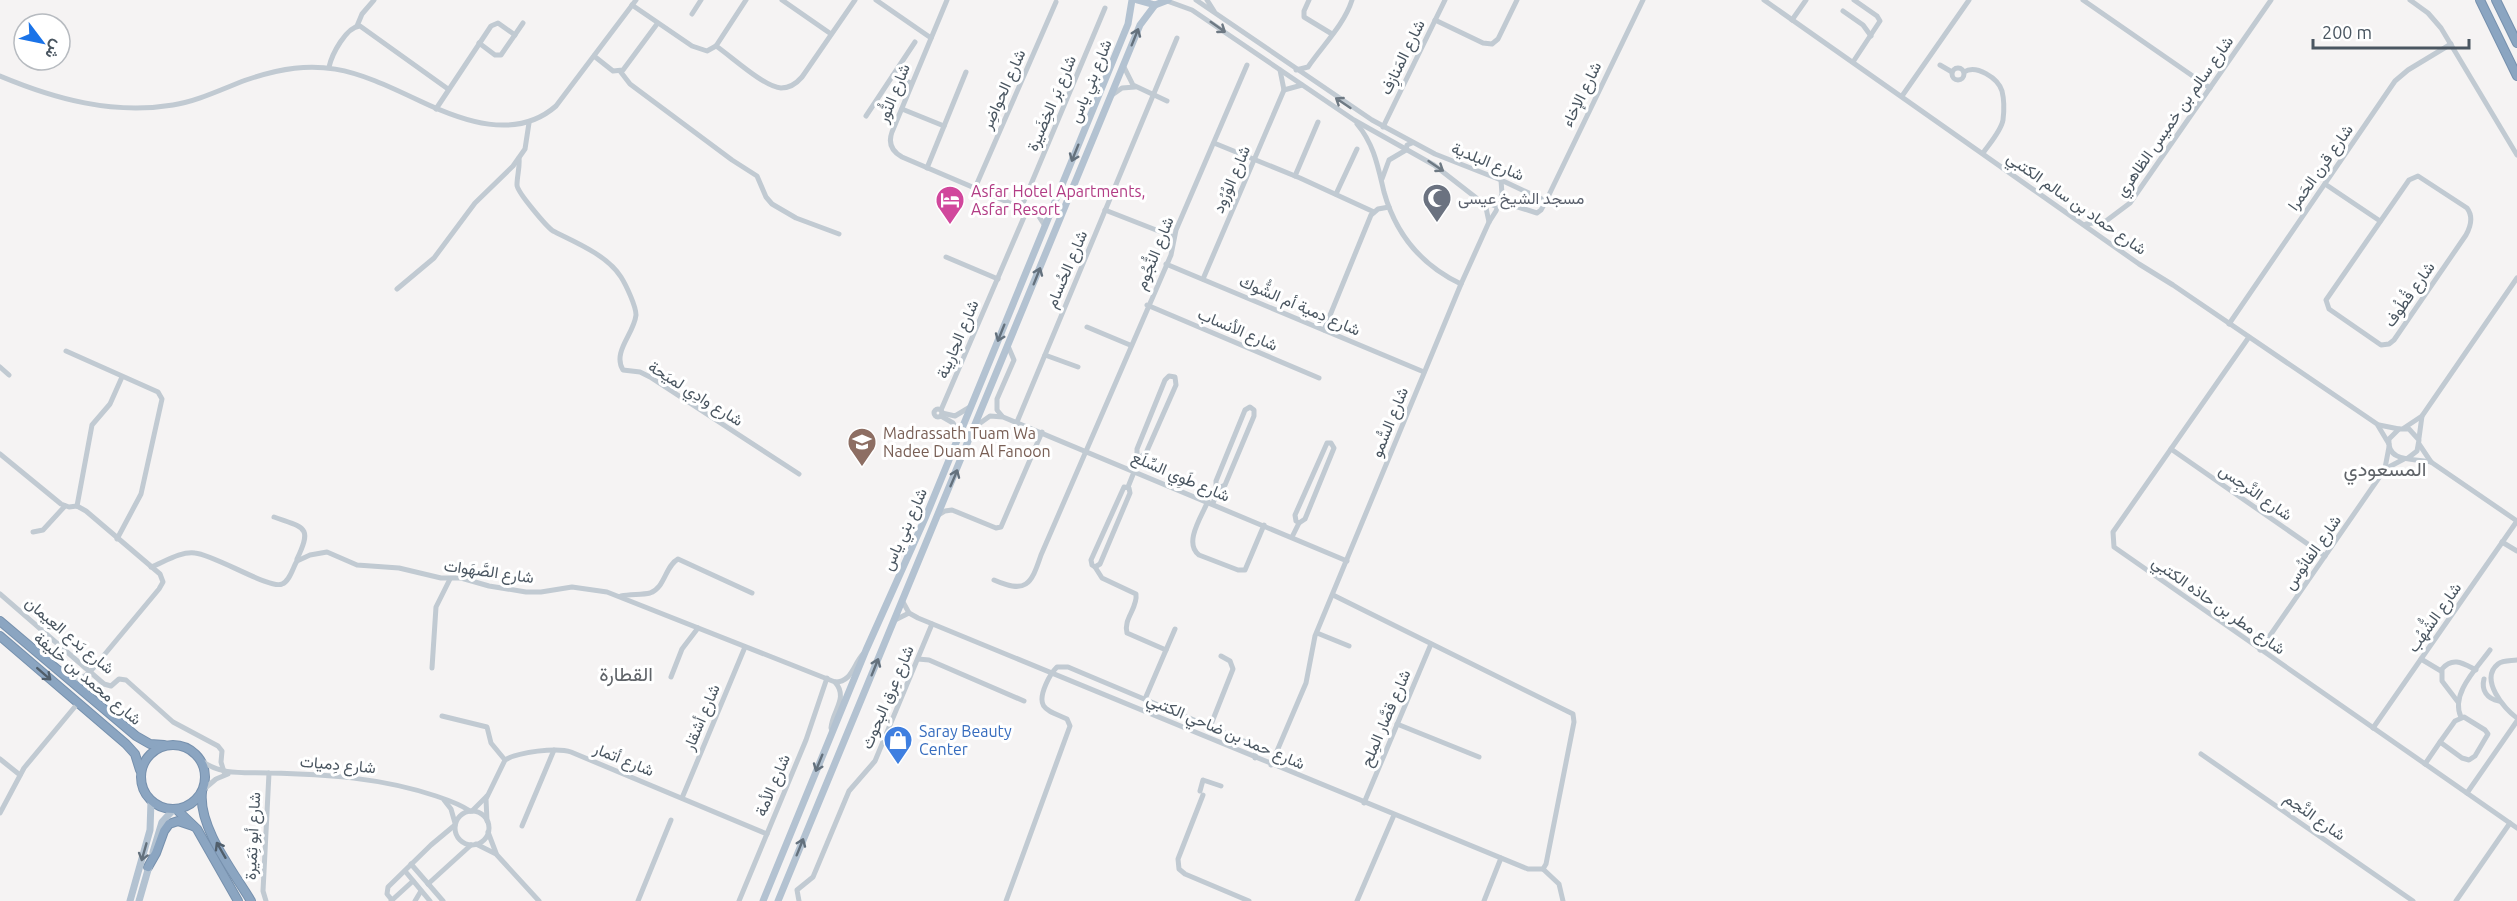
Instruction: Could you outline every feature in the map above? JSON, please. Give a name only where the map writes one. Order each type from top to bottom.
[{"type":"highway","points":[[2480,0],[2517,76]]},
{"type":"highway","points":[[2496,0],[2517,43]]},
{"type":"highway","name":"شارع محمد بن خليفة","points":[[0,621],[143,741],[164,745]]},
{"type":"highway","name":"شارع محمد بن خليفة","points":[[0,636],[131,749],[138,761],[141,774]]},
{"type":"highway","points":[[238,901],[190,820],[175,809],[158,806],[151,801],[143,789],[141,774],[148,756],[164,745],[175,744],[186,747],[202,761],[206,780],[202,791],[201,807],[205,822],[251,901]]},
{"type":"highway","points":[[175,809],[191,804],[202,791]]},
{"type":"highway","points":[[148,867],[169,824],[182,821],[197,829]]},
{"type":"main road","name":"شارع بني ياس","points":[[763,901],[866,650],[1052,210],[1128,24],[1132,0]]},
{"type":"main road","points":[[1137,0],[1155,4],[1168,0]]},
{"type":"main road","name":"شارع بني ياس","points":[[778,901],[1123,65],[1142,20],[1155,4]]},
{"type":"main road","points":[[989,361],[996,366],[989,384],[990,391]]},
{"type":"main road","points":[[875,631],[883,646]]},
{"type":"main road","points":[[130,901],[150,830],[151,801]]},
{"type":"main road","points":[[139,901],[162,822],[175,809]]},
{"type":"street","points":[[329,67],[333,56],[350,30],[357,26],[362,14],[374,0]]},
{"type":"street","points":[[692,14],[701,0]]},
{"type":"street","points":[[0,76],[62,98],[108,107],[136,109],[187,102],[277,71],[304,67],[329,67],[375,80],[436,108],[488,124],[530,123],[556,106],[634,3],[657,24],[701,51],[716,46],[746,0]]},
{"type":"street","points":[[782,0],[831,34]]},
{"type":"street","points":[[716,46],[772,86],[785,88],[792,86],[802,77],[855,0]]},
{"type":"street","points":[[876,0],[931,38]]},
{"type":"street","name":"شارع النُّور","points":[[947,0],[890,138],[892,150],[902,157],[1038,215]]},
{"type":"street","name":"شارع البلدية","points":[[1168,0],[1192,10],[1354,120],[1434,165],[1485,203],[1498,207],[1518,207],[1537,213],[1541,210],[1546,201],[1501,180],[1448,160],[1383,127],[1309,79],[1196,0]]},
{"type":"street","points":[[1206,0],[1216,15]]},
{"type":"street","points":[[1310,0],[1304,11],[1304,17],[1332,34]]},
{"type":"street","points":[[1296,70],[1308,67],[1338,28],[1352,0]]},
{"type":"street","name":"شارع المَنازِف","points":[[1383,127],[1445,0]]},
{"type":"street","points":[[1435,20],[1490,45],[1498,39],[1517,0]]},
{"type":"street","name":"شارع الإخاء","points":[[1546,201],[1643,0]]},
{"type":"street","name":"شارع حماد بن سالم الكتبي","points":[[1764,0],[2083,224],[2377,424],[2402,428]]},
{"type":"street","points":[[1792,20],[1806,0]]},
{"type":"street","points":[[1853,62],[1880,21],[1864,4],[1854,0]]},
{"type":"street","points":[[1902,96],[1969,0]]},
{"type":"street","points":[[2083,0],[2210,88]]},
{"type":"street","name":"شارع سالم بن خميس الظاهري","points":[[2083,224],[2106,221],[2126,207],[2271,0]]},
{"type":"street","points":[[2410,0],[2438,23],[2517,155]]},
{"type":"street","name":"شارع الحواضِر","points":[[975,188],[1056,2]]},
{"type":"street","points":[[1856,20],[1864,4]]},
{"type":"street","name":"شارع بَر الخِضَيرة","points":[[1024,209],[1105,8]]},
{"type":"street","points":[[1843,11],[1856,20],[1871,36]]},
{"type":"street","points":[[436,108],[491,26],[495,23],[515,35]]},
{"type":"street","points":[[479,43],[499,56],[524,23]]},
{"type":"street","points":[[594,56],[613,70],[620,71],[626,68],[657,24]]},
{"type":"street","points":[[357,26],[366,28],[448,89]]},
{"type":"street","name":"شارع الحُسام","points":[[1017,422],[1177,38]]},
{"type":"street","points":[[866,116],[915,42]]},
{"type":"street","name":"شارع قرن الحَمرا","points":[[2229,324],[2400,77],[2451,44]]},
{"type":"street","points":[[1929,58],[1952,72],[1954,78],[1959,80],[1969,69],[1978,70],[1997,83],[2002,90],[2002,123],[1983,153]]},
{"type":"street","points":[[1123,65],[1129,80],[1135,87],[1167,101]]},
{"type":"street","name":"شارع النُّجُوم","points":[[994,580],[1019,587],[1034,577],[1085,451],[1172,251],[1174,237],[1247,65]]},
{"type":"street","points":[[1308,67],[1309,79]]},
{"type":"street","points":[[1280,70],[1284,90],[1302,85]]},
{"type":"street","points":[[620,71],[630,84],[757,176],[766,197],[772,204],[796,218],[839,234]]},
{"type":"street","points":[[927,168],[966,72]]},
{"type":"street","points":[[893,75],[911,83]]},
{"type":"street","points":[[1111,96],[1122,88],[1135,87]]},
{"type":"street","name":"شارع الوُرُود","points":[[1203,279],[1284,90]]},
{"type":"street","points":[[902,109],[944,126]]},
{"type":"street","points":[[1354,120],[1370,143],[1389,207],[1400,231],[1418,255],[1433,268],[1461,284]]},
{"type":"street","points":[[1367,128],[1372,120]]},
{"type":"street","points":[[1295,176],[1318,122]]},
{"type":"street","points":[[396,289],[434,258],[467,212],[519,158],[528,141],[530,123]]},
{"type":"street","points":[[1214,143],[1374,212],[1389,207]]},
{"type":"street","points":[[1382,181],[1389,160],[1406,150],[1407,145],[1412,143]]},
{"type":"street","points":[[1336,194],[1357,148]]},
{"type":"street","name":"شارع وادِي لميَحة","points":[[519,158],[517,186],[520,196],[542,218],[547,227],[563,234],[608,264],[620,277],[636,313],[620,355],[619,363],[623,370],[640,372],[650,377],[799,474]]},
{"type":"street","name":"شارع قُطُوف","points":[[2415,176],[2422,177],[2467,208],[2471,216],[2466,235],[2394,340],[2384,345],[2377,343],[2331,311],[2326,302],[2328,295],[2380,221],[2409,180],[2415,176]]},
{"type":"street","name":"شارع السُّمو","points":[[1271,765],[1306,683],[1317,633],[1332,596],[1461,284],[1498,207],[1502,194],[1501,180]]},
{"type":"street","points":[[2325,184],[2380,221]]},
{"type":"street","points":[[1485,203],[1489,222]]},
{"type":"street","name":"شارع الجارِينة","points":[[941,413],[998,279],[1024,209]]},
{"type":"street","points":[[1045,226],[1038,215],[1052,210]]},
{"type":"street","points":[[1105,210],[1174,237]]},
{"type":"street","points":[[1324,330],[1374,212]]},
{"type":"street","points":[[946,257],[998,279]]},
{"type":"street","name":"شارع دِمية أم الشُّوك","points":[[1166,264],[1424,372]]},
{"type":"street","points":[[2431,462],[2396,457],[2389,446],[2391,435],[2422,416],[2517,278]]},
{"type":"street","name":"شارع الأنساب","points":[[1147,305],[1319,378]]},
{"type":"street","points":[[1086,327],[1130,345]]},
{"type":"street","name":"شارع مطر بن حاذه الكتبي","points":[[2249,337],[2113,532],[2114,547],[2517,828]]},
{"type":"street","points":[[1004,417],[997,410],[996,405],[1014,360],[1008,346]]},
{"type":"street","points":[[66,351],[158,392],[162,403],[141,494],[117,539]]},
{"type":"street","points":[[1045,355],[1078,368]]},
{"type":"street","points":[[0,367],[9,375]]},
{"type":"street","points":[[1095,567],[1101,564],[1130,494],[1128,488],[1134,471],[1140,457],[1145,455],[1176,385],[1176,379],[1173,376],[1165,380],[1137,449],[1140,457]]},
{"type":"street","points":[[77,506],[92,424],[110,404],[122,377]]},
{"type":"street","points":[[941,413],[958,415],[970,407]]},
{"type":"street","points":[[1219,488],[1216,481],[1245,410],[1252,408],[1254,416],[1225,485],[1219,488],[1210,502],[1192,543],[1194,551],[1199,555],[1243,571],[1248,566],[1264,525]]},
{"type":"street","points":[[941,413],[953,423],[959,434]]},
{"type":"street","points":[[975,427],[990,416],[1004,417]]},
{"type":"street","points":[[2406,458],[2417,451],[2422,416]]},
{"type":"street","name":"شارع طَوِي السِّلَع","points":[[1004,417],[1347,561]]},
{"type":"street","name":"شارع حماد بن سالم الكتبي","points":[[2377,424],[2389,446]]},
{"type":"street","points":[[2402,428],[2414,431],[2431,462],[2517,521]]},
{"type":"street","points":[[937,516],[952,510],[996,528],[1001,527],[1042,432]]},
{"type":"street","points":[[1292,537],[1299,523],[1305,519],[1334,450],[1331,443],[1325,446],[1295,515],[1299,523]]},
{"type":"street","name":"شارع الفانُوس","points":[[2385,470],[2389,446]]},
{"type":"street","name":"شارع النَّرجِس","points":[[2171,450],[2325,556]]},
{"type":"street","points":[[0,454],[65,506],[77,506],[162,578],[162,586],[90,672],[80,679],[68,679]]},
{"type":"street","name":"شارع الفانُوس","points":[[2260,650],[2385,470],[2406,458]]},
{"type":"street","points":[[1128,488],[1122,489],[1091,560],[1092,565],[1102,578],[1133,592],[1137,598],[1125,626],[1127,633],[1166,650]]},
{"type":"street","points":[[33,532],[43,530],[65,506]]},
{"type":"street","points":[[151,567],[181,555],[196,553],[238,568],[269,585],[278,586],[287,581],[306,540],[305,532],[300,527],[274,517]]},
{"type":"street","name":"شارع الشُّهُب","points":[[2373,728],[2517,521]]},
{"type":"street","points":[[2502,542],[2517,552]]},
{"type":"street","name":"شارع الصَّهَوات","points":[[297,561],[310,555],[327,552],[357,565],[399,568],[450,579],[461,578],[489,586],[531,592],[579,587],[621,596],[835,682]]},
{"type":"street","points":[[621,596],[652,592],[659,586],[672,563],[678,559],[752,593]]},
{"type":"street","points":[[432,668],[436,607],[450,579]]},
{"type":"street","name":"شارع بَدع العِيمان","points":[[0,594],[109,686],[119,680],[126,680],[173,722],[218,746],[222,753],[221,762],[224,772]]},
{"type":"street","points":[[1332,596],[1573,714],[1574,720],[1546,864],[1543,869],[1556,880],[1563,901]]},
{"type":"street","points":[[895,620],[909,613],[903,602]]},
{"type":"street","name":"شارع حمد بن ضاحي الكتبي","points":[[909,613],[1364,803],[1501,858],[1535,870],[1543,869]]},
{"type":"street","name":"شارع عِرق البِحوث","points":[[799,901],[797,890],[813,878],[849,791],[875,761],[932,624]]},
{"type":"street","points":[[671,677],[682,649],[698,628]]},
{"type":"street","points":[[1145,699],[1175,629]]},
{"type":"street","points":[[1317,633],[1349,646]]},
{"type":"street","name":"شارع قصَّار المِلح","points":[[1364,803],[1431,644]]},
{"type":"street","name":"شارع أشقار","points":[[682,798],[745,647]]},
{"type":"street","points":[[923,647],[928,652],[929,660]]},
{"type":"street","points":[[835,682],[844,682],[848,678],[858,659],[866,650]]},
{"type":"street","points":[[2458,702],[2462,691],[2490,650]]},
{"type":"street","points":[[1210,727],[1233,669],[1230,661],[1221,656]]},
{"type":"street","points":[[918,659],[929,660],[1024,701]]},
{"type":"street","points":[[2421,659],[2442,672]]},
{"type":"street","points":[[2467,793],[2517,720],[2499,701],[2491,676],[2496,666],[2502,662],[2517,660]]},
{"type":"street","points":[[2462,717],[2458,702],[2442,681],[2442,672],[2446,664],[2453,661],[2492,683]]},
{"type":"street","points":[[1006,901],[1070,726],[1067,719],[1048,711],[1042,704],[1042,693],[1051,673],[1057,667],[1066,666],[1253,745],[1256,751],[1255,758]]},
{"type":"street","points":[[87,696],[86,682],[90,672]]},
{"type":"street","name":"شارع الأمة","points":[[739,901],[806,740],[827,678]]},
{"type":"street","points":[[2484,679],[2485,693],[2499,701]]},
{"type":"street","points":[[833,731],[831,721],[842,695],[841,689],[835,682]]},
{"type":"street","points":[[0,813],[20,775],[78,703]]},
{"type":"street","points":[[442,716],[487,727],[491,743],[505,760],[488,795],[485,808],[488,832],[496,854],[539,901]]},
{"type":"street","points":[[2425,764],[2440,742],[2455,721],[2462,717],[2469,719],[2487,732],[2487,738],[2475,756],[2469,760],[2440,742]]},
{"type":"street","points":[[1397,724],[1479,757]]},
{"type":"street","points":[[522,826],[554,750]]},
{"type":"street","name":"شارع أتمار","points":[[505,760],[510,757],[554,750],[567,751],[767,834]]},
{"type":"street","name":"شارع النَّجم","points":[[2201,754],[2413,901]]},
{"type":"street","points":[[0,759],[20,775]]},
{"type":"street","name":"شارع دِميات","points":[[202,761],[224,772],[232,773],[269,773],[382,781],[440,798],[471,811]]},
{"type":"street","name":"شارع دِميات","points":[[202,791],[216,779],[232,773]]},
{"type":"street","name":"شارع أبو ثِمَيرة","points":[[266,901],[263,891],[269,773]]},
{"type":"street","points":[[1221,786],[1203,780],[1201,793],[1178,859],[1178,866],[1183,873],[1249,901]]},
{"type":"street","points":[[413,881],[391,901],[387,889],[455,825],[461,815],[471,811],[488,795]]},
{"type":"street","points":[[440,798],[452,809],[459,839],[496,854]]},
{"type":"street","points":[[471,811],[481,814],[487,821]]},
{"type":"street","points":[[1357,901],[1394,814]]},
{"type":"street","points":[[639,901],[671,820]]},
{"type":"street","points":[[2456,901],[2510,823]]},
{"type":"street","points":[[428,884],[474,844],[482,841],[488,832]]},
{"type":"street","points":[[1484,901],[1501,858]]},
{"type":"street","points":[[1535,870],[1546,859]]},
{"type":"street","points":[[411,864],[443,901]]},
{"type":"street","points":[[405,872],[430,901]]},
{"type":"street","points":[[415,901],[422,891]]},
{"type":"place","name":"مسجد الشيخ عيسى","points":[[1437,224]]},
{"type":"place","name":"Asfar Hotel Apartments, Asfar Resort","points":[[950,226]]},
{"type":"place","name":"Madrassath Tuam Wa Nadee Duam Al Fanoon","points":[[862,468]]},
{"type":"place","name":"Saray Beauty Center","points":[[898,766]]},
{"type":"district","name":"المسعودي","points":[[2385,469]]},
{"type":"district","name":"القطارة","points":[[626,674]]}]
